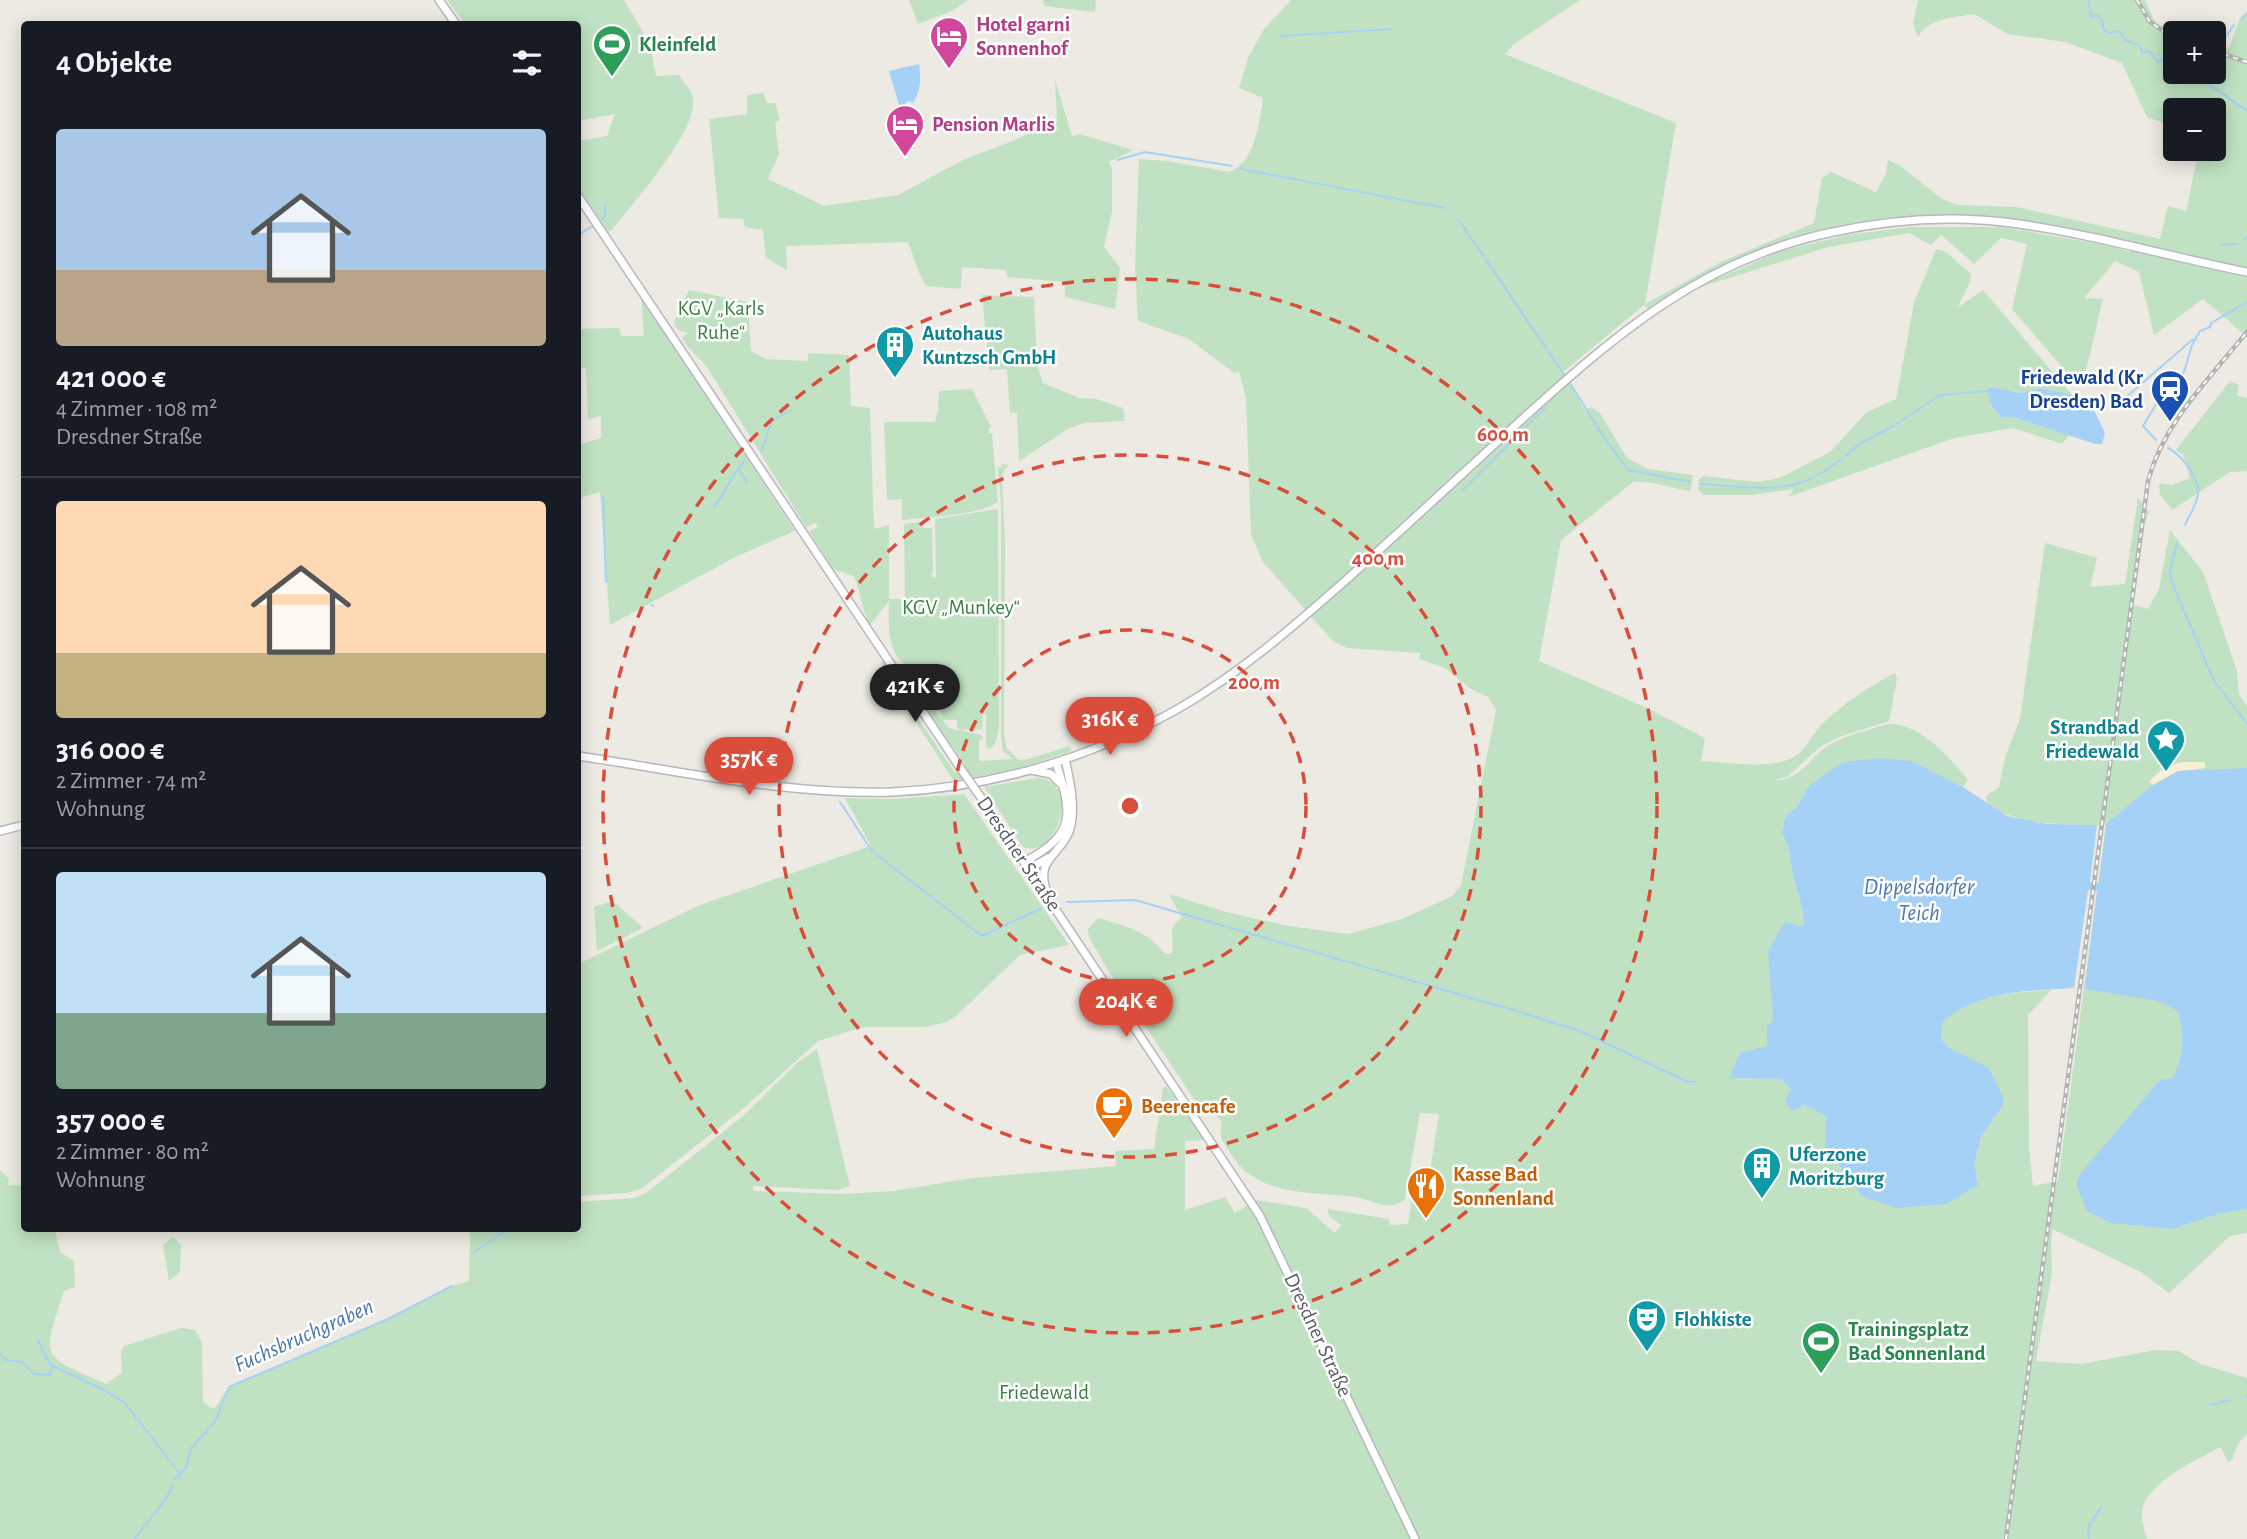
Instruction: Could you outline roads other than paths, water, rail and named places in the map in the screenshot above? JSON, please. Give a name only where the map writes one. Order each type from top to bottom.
[{"type":"main road","points":[[439,0],[454,21]]},
{"type":"main road","name":"Dresdner Straße","points":[[581,200],[1260,1216],[1415,1539]]},
{"type":"main road","points":[[581,756],[766,785],[846,791],[924,789],[988,780],[1030,770],[1114,740],[1176,710],[1253,659],[1292,628],[1558,385],[1640,318],[1691,286],[1727,268],[1767,252],[1829,233],[1922,220],[2016,223],[2247,272]]},
{"type":"main road","points":[[1052,902],[1044,874],[1049,858],[1066,839],[1072,821],[1072,800],[1065,759]]},
{"type":"main road","points":[[1027,865],[1050,848],[1062,833],[1066,810],[1056,762]]},
{"type":"main road","points":[[1030,770],[1055,777],[1063,788]]},
{"type":"main road","points":[[0,831],[21,826]]},
{"type":"main road","points":[[1027,865],[1049,858]]},
{"type":"water","points":[[919,64],[918,94],[913,103],[908,101],[905,104],[910,108],[901,112],[889,71]]},
{"type":"water","points":[[1990,387],[2022,393],[2041,388],[2072,395],[2095,412],[2105,433],[2102,444],[2016,418],[2001,417],[1992,407],[1987,390]]},
{"type":"water","name":"Dippelsdorfer Teich","points":[[1882,758],[1912,761],[1963,787],[2007,816],[2048,824],[2097,825],[2090,882],[2099,883],[2106,824],[2153,785],[2178,771],[2247,768],[2247,1209],[2218,1214],[2172,1229],[2110,1223],[2087,1211],[2076,1184],[2080,1174],[2160,1080],[2173,1078],[2182,1045],[2178,1011],[2158,1001],[2085,989],[2097,891],[2088,890],[2074,988],[1987,998],[1956,1012],[1942,1023],[1941,1039],[1948,1047],[1989,1068],[2004,1099],[2002,1107],[1982,1135],[1974,1164],[1978,1185],[1947,1204],[1896,1208],[1862,1196],[1825,1147],[1826,1116],[1804,1105],[1792,1111],[1785,1101],[1791,1090],[1781,1079],[1729,1078],[1740,1053],[1767,1046],[1767,1026],[1773,1021],[1768,952],[1785,921],[1798,926],[1804,925],[1788,849],[1782,833],[1785,817],[1797,807],[1809,786],[1843,762]]},
{"type":"waterway","points":[[2088,0],[2092,17],[2097,15],[2102,20],[2104,30],[2109,33],[2119,31],[2126,41],[2139,45],[2143,53],[2149,51],[2158,62],[2163,59]]},
{"type":"waterway","points":[[2242,19],[2247,13]]},
{"type":"waterway","points":[[2226,36],[2234,25]]},
{"type":"waterway","points":[[1280,36],[1391,29]]},
{"type":"waterway","points":[[2207,84],[2247,111]]},
{"type":"waterway","points":[[1117,160],[1145,152],[1232,166]]},
{"type":"waterway","points":[[1241,169],[1445,208]]},
{"type":"waterway","points":[[602,220],[605,216],[605,205]]},
{"type":"waterway","points":[[1459,220],[1565,376]]},
{"type":"waterway","points":[[581,233],[593,226]]},
{"type":"waterway","points":[[2243,240],[2247,237]]},
{"type":"waterway","points":[[2221,245],[2237,244]]},
{"type":"waterway","points":[[2156,440],[2143,426],[2158,401],[2183,375],[2192,345],[2200,331],[2247,302]]},
{"type":"waterway","points":[[2117,405],[2196,339]]},
{"type":"waterway","points":[[1568,380],[1628,470],[1690,482]]},
{"type":"waterway","points":[[1897,424],[1940,395],[1989,391]]},
{"type":"waterway","points":[[1463,490],[1545,408]]},
{"type":"waterway","points":[[761,451],[772,421],[791,410]]},
{"type":"waterway","points":[[1846,456],[1859,444],[1894,426]]},
{"type":"waterway","points":[[2168,448],[2187,465],[2198,488],[2196,502],[2185,525]]},
{"type":"waterway","points":[[1701,484],[1753,488],[1793,485],[1815,477],[1842,459]]},
{"type":"waterway","points":[[714,507],[744,462]]},
{"type":"waterway","points":[[739,470],[747,483]]},
{"type":"waterway","points":[[603,496],[606,582]]},
{"type":"waterway","points":[[2177,544],[2170,570],[2171,580],[2214,681],[2247,724]]},
{"type":"waterway","points":[[840,802],[872,851],[982,936],[1040,909]]},
{"type":"waterway","points":[[1067,902],[1135,900],[1580,1031],[1688,1082],[1695,1082]]},
{"type":"waterway","name":"Fuchsbruchgraben","points":[[474,1252],[504,1232]]},
{"type":"waterway","name":"Fuchsbruchgraben","points":[[175,1479],[186,1468],[191,1448],[215,1422],[229,1387],[388,1319],[452,1286]]},
{"type":"waterway","points":[[38,1340],[53,1366],[124,1402],[180,1474]]},
{"type":"waterway","points":[[0,1354],[6,1360],[22,1362],[35,1374],[50,1375],[52,1367]]},
{"type":"waterway","points":[[2210,1405],[2231,1400]]},
{"type":"waterway","name":"Fuchsbruchgraben","points":[[135,1539],[173,1486]]},
{"type":"waterway","points":[[2089,1539],[2088,1527],[2102,1506]]},
{"type":"railway","points":[[2137,0],[2150,22],[2163,31]]},
{"type":"railway","points":[[2226,55],[2247,62]]},
{"type":"railway","points":[[2006,1539],[2148,481],[2155,460],[2177,420],[2247,332]]},
{"type":"place","name":"Hotel garni Sonnenhof","points":[[949,70]]},
{"type":"place","name":"Kleinfeld","points":[[612,78]]},
{"type":"place","name":"Pension Marlis","points":[[905,158]]},
{"type":"place","name":"Autohaus Kuntzsch GmbH","points":[[895,379]]},
{"type":"place","name":"Friedewald (Kr Dresden) Bad","points":[[2170,423]]},
{"type":"place","name":"Strandbad Friedewald","points":[[2166,773]]},
{"type":"place","name":"Beerencafe","points":[[1114,1140]]},
{"type":"place","name":"Uferzone Moritzburg","points":[[1762,1200]]},
{"type":"place","name":"Kasse Bad Sonnenland","points":[[1426,1220]]},
{"type":"place","name":"Flohkiste","points":[[1647,1353]]},
{"type":"place","name":"Trainingsplatz Bad Sonnenland","points":[[1821,1375]]},
{"type":"park label","name":"KGV „Karls Ruhe“","points":[[721,320]]},
{"type":"park label","name":"KGV „Munkey“","points":[[961,607]]},
{"type":"park label","name":"Friedewald","points":[[1044,1392]]}]
